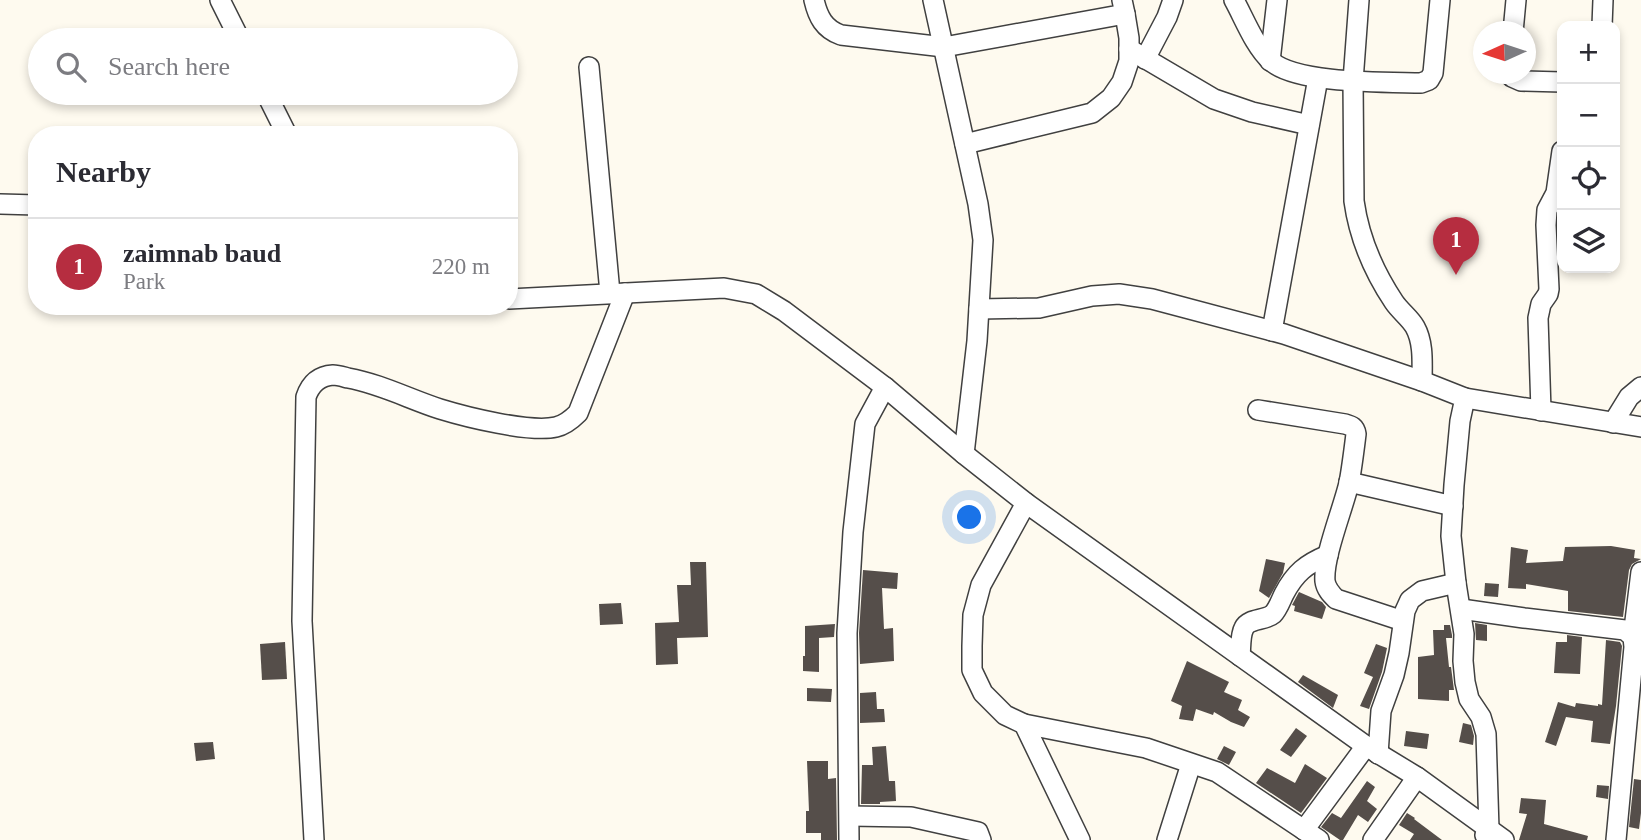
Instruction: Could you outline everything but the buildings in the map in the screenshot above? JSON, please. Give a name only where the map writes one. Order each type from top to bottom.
[{"type":"street","points":[[220,0],[234,28]]},
{"type":"street","points":[[814,0],[818,15],[834,33],[944,47],[1123,7],[1137,54],[1214,99],[1252,112],[1309,125]]},
{"type":"street","points":[[933,0],[978,204],[983,240],[979,309],[964,454]]},
{"type":"street","points":[[965,145],[1092,113],[1111,97],[1122,82],[1129,61],[1167,17],[1173,0]]},
{"type":"street","points":[[1234,0],[1259,47],[1270,61],[1282,69],[1318,78],[1421,83],[1429,80],[1433,73],[1440,0]]},
{"type":"street","points":[[1270,61],[1277,0]]},
{"type":"street","points":[[1359,0],[1353,81],[1354,201],[1357,220],[1383,285],[1415,327],[1420,344],[1422,382]]},
{"type":"street","points":[[1514,21],[1516,0]]},
{"type":"street","points":[[1602,21],[1603,0]]},
{"type":"street","points":[[314,840],[302,621],[306,397],[310,385],[319,378],[332,375],[399,392],[440,409],[530,428],[556,427],[570,421],[578,413],[617,293],[589,67]]},
{"type":"street","points":[[1272,331],[1318,78]]},
{"type":"street","points":[[1536,81],[1557,82]]},
{"type":"street","points":[[272,105],[282,126]]},
{"type":"street","points":[[1541,411],[1538,318],[1541,304],[1549,289],[1545,225],[1547,210],[1557,186]]},
{"type":"street","points":[[0,204],[28,205]]},
{"type":"street","points":[[518,298],[724,288],[756,294],[784,311],[885,387],[1026,503],[1372,750],[1417,777],[1492,836]]},
{"type":"street","points":[[979,309],[1039,308],[1092,296],[1119,294],[1152,299],[1272,331],[1465,398],[1641,427]]},
{"type":"street","points":[[849,840],[847,633],[853,533],[865,424],[885,387]]},
{"type":"street","points":[[1613,423],[1629,397],[1641,387]]},
{"type":"street","points":[[1465,398],[1460,421],[1451,536],[1464,634],[1465,682],[1469,699],[1481,717],[1486,734],[1492,836]]},
{"type":"street","points":[[1258,410],[1352,426],[1355,429],[1349,482],[1328,555],[1325,584],[1336,599],[1403,621]]},
{"type":"street","points":[[1349,482],[1453,506]]},
{"type":"street","points":[[1026,503],[981,585],[973,615],[972,670],[983,693],[1005,715],[1024,724],[1146,748],[1217,772],[1311,835],[1372,750],[1381,711],[1397,664],[1405,611],[1410,600],[1422,591],[1456,583]]},
{"type":"street","points":[[1240,656],[1244,629],[1249,623],[1269,617],[1299,572],[1328,555]]},
{"type":"street","points":[[1616,840],[1634,647],[1637,639],[1641,572]]},
{"type":"street","points":[[1461,609],[1625,630],[1637,639]]},
{"type":"street","points":[[1024,724],[1080,840]]},
{"type":"street","points":[[1167,840],[1192,764]]},
{"type":"street","points":[[1373,840],[1417,777]]},
{"type":"street","points":[[850,816],[911,817],[978,832],[981,840]]},
{"type":"place","name":"zaimnab baud","points":[[1456,275]]}]
